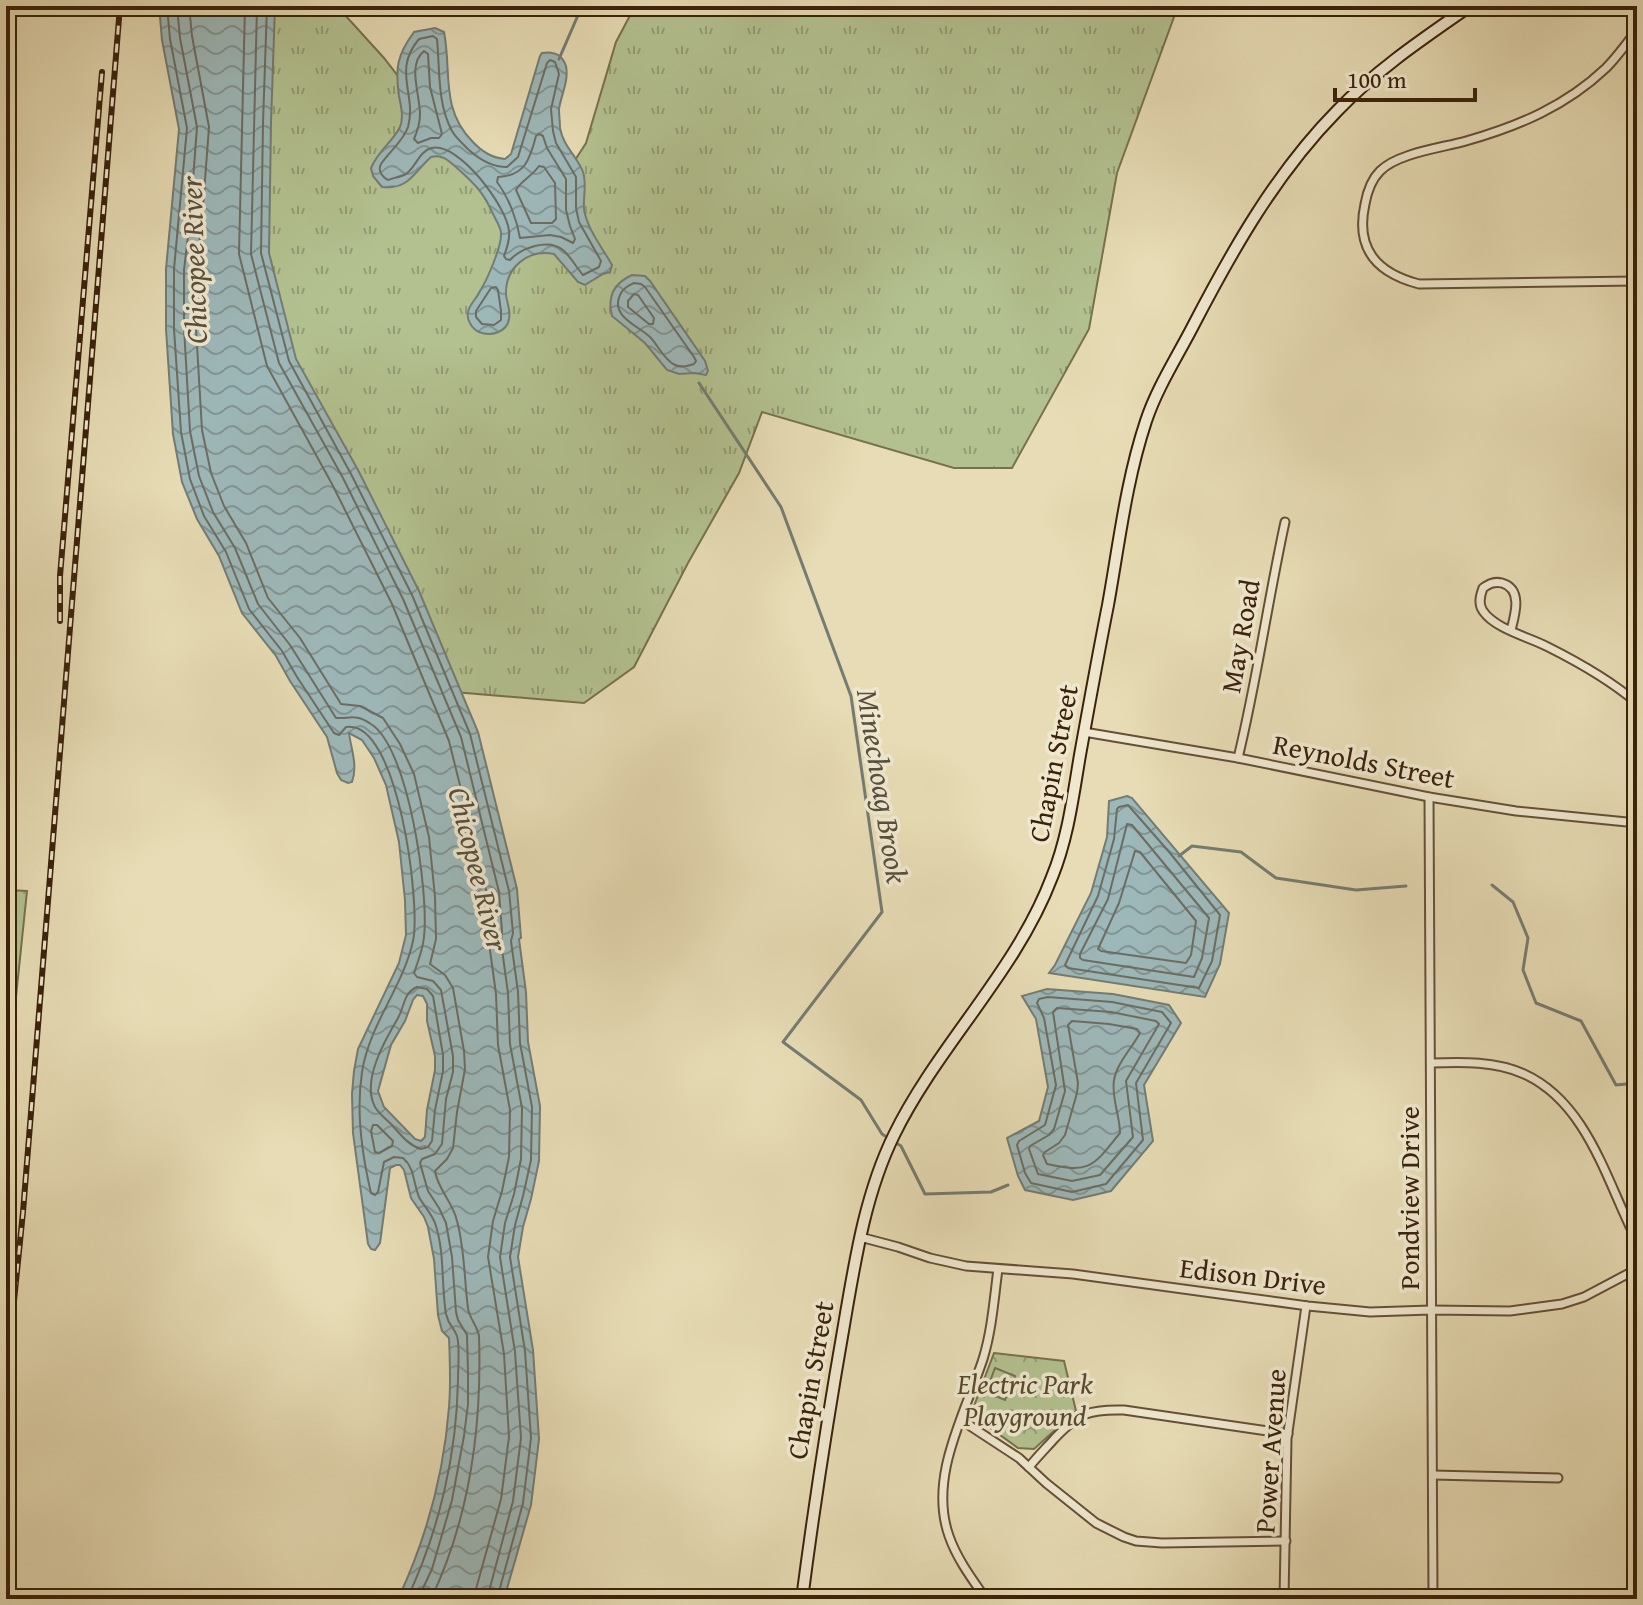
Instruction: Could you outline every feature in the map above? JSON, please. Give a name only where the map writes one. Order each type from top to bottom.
[{"type":"main road","name":"Chapin Street","points":[[802,1599],[820,1463],[860,1237],[877,1176],[895,1133],[1012,953],[1046,893],[1061,851],[1129,489],[1146,419],[1170,366],[1227,260],[1305,145],[1371,79],[1470,6]]},
{"type":"street","points":[[1626,6],[1637,18]]},
{"type":"street","points":[[1637,30],[1608,66],[1577,94],[1560,104],[1511,127],[1390,164],[1372,181],[1362,221],[1366,247],[1378,265],[1404,280],[1419,284],[1637,281]]},
{"type":"street","name":"May Road","points":[[1238,758],[1285,522]]},
{"type":"street","points":[[1511,630],[1516,607],[1513,591],[1499,582],[1491,583],[1483,588],[1480,595],[1483,612],[1489,617],[1511,630],[1600,674],[1637,703]]},
{"type":"street","name":"Reynolds Street","points":[[1084,732],[1238,758],[1429,797],[1516,811],[1637,823]]},
{"type":"street","name":"Pondview Drive","points":[[1429,797],[1433,1599]]},
{"type":"street","points":[[1432,1063],[1499,1067],[1522,1073],[1554,1094],[1578,1121],[1637,1241]]},
{"type":"street","name":"Edison Drive","points":[[860,1237],[966,1266],[1073,1274],[1370,1312],[1510,1311],[1562,1304],[1594,1292],[1637,1269]]},
{"type":"street","points":[[986,1599],[957,1556],[945,1524],[943,1498],[952,1446],[989,1338],[998,1269]]},
{"type":"street","name":"Power Avenue","points":[[1284,1599],[1288,1434],[1306,1306]]},
{"type":"street","points":[[1029,1467],[1066,1425],[1092,1412],[1124,1410],[1288,1434]]},
{"type":"street","points":[[961,1420],[1019,1458],[1096,1523],[1124,1537],[1136,1541],[1187,1544],[1286,1541]]},
{"type":"street","points":[[1433,1475],[1558,1478]]},
{"type":"green space","points":[[265,6],[333,6],[384,58],[452,146],[552,196],[586,143],[616,42],[635,6],[1178,6],[1117,173],[1089,329],[1012,468],[954,468],[762,412],[739,473],[634,667],[584,703],[454,692],[264,303]]},
{"type":"green space","points":[[6,890],[27,891],[6,1093]]},
{"type":"green space","name":"Electric Park Playground","points":[[994,1353],[1064,1361],[1076,1411],[1034,1449],[1018,1448],[971,1414]]},
{"type":"green space","points":[[995,1368],[1015,1376],[1005,1400],[986,1392]]},
{"type":"water","name":"Chicopee River","points":[[159,6],[275,6],[269,253],[296,359],[358,470],[419,591],[478,732],[517,889],[528,1042],[540,1106],[539,1161],[518,1257],[533,1350],[539,1439],[531,1505],[504,1599],[398,1599],[417,1553],[438,1481],[447,1432],[450,1381],[449,1338],[442,1331],[438,1315],[428,1227],[411,1198],[404,1170],[396,1165],[390,1168],[380,1243],[375,1250],[371,1249],[353,1133],[352,1094],[358,1049],[399,963],[406,935],[399,842],[386,785],[374,758],[362,740],[349,733],[354,776],[352,782],[341,780],[327,737],[276,656],[242,613],[219,556],[197,519],[182,482],[173,434],[166,329],[166,269],[179,129],[162,40]],"holes":[[[417,995],[423,996],[427,1004],[435,1070],[425,1137],[421,1141],[415,1139],[384,1107],[378,1091],[391,1045],[413,1000]]]},
{"type":"water","points":[[435,28],[444,32],[449,89],[455,116],[475,145],[500,158],[505,159],[511,154],[540,56],[550,52],[562,59],[567,72],[559,109],[560,128],[583,172],[584,209],[588,224],[612,265],[610,272],[585,285],[578,282],[554,254],[527,257],[509,276],[506,295],[510,313],[508,323],[493,334],[476,331],[468,315],[490,271],[501,239],[500,227],[483,195],[454,165],[439,156],[431,157],[399,186],[382,187],[371,168],[401,123],[398,70],[404,48],[414,32]]},
{"type":"water","points":[[632,275],[645,276],[650,281],[705,361],[706,375],[679,374],[667,370],[645,343],[612,316],[610,303],[613,291]]},
{"type":"water","points":[[1127,796],[1132,798],[1229,913],[1220,964],[1205,997],[1049,973],[1091,893],[1107,837],[1109,801]]},
{"type":"water","points":[[1047,989],[1113,994],[1169,1005],[1181,1023],[1144,1085],[1153,1141],[1111,1191],[1073,1200],[1025,1190],[1007,1138],[1039,1121],[1048,1087],[1036,1019],[1022,996]]},
{"type":"waterway","name":"Minechoag Brook","points":[[559,59],[582,6]]},
{"type":"waterway","name":"Minechoag Brook","points":[[699,383],[781,507],[851,696],[882,912],[783,1042],[861,1100],[882,1134],[901,1146],[925,1194],[991,1192],[1008,1185]]},
{"type":"waterway","name":"Minechoag Brook","points":[[1179,856],[1192,846],[1241,852],[1276,878],[1356,890],[1406,886]]},
{"type":"waterway","name":"Minechoag Brook","points":[[1492,885],[1513,902],[1528,938],[1523,970],[1536,1003],[1581,1021],[1616,1085],[1637,1083]]},
{"type":"railway","points":[[6,1380],[23,1212],[120,6]]},
{"type":"railway","points":[[60,621],[60,576],[102,72]]}]
